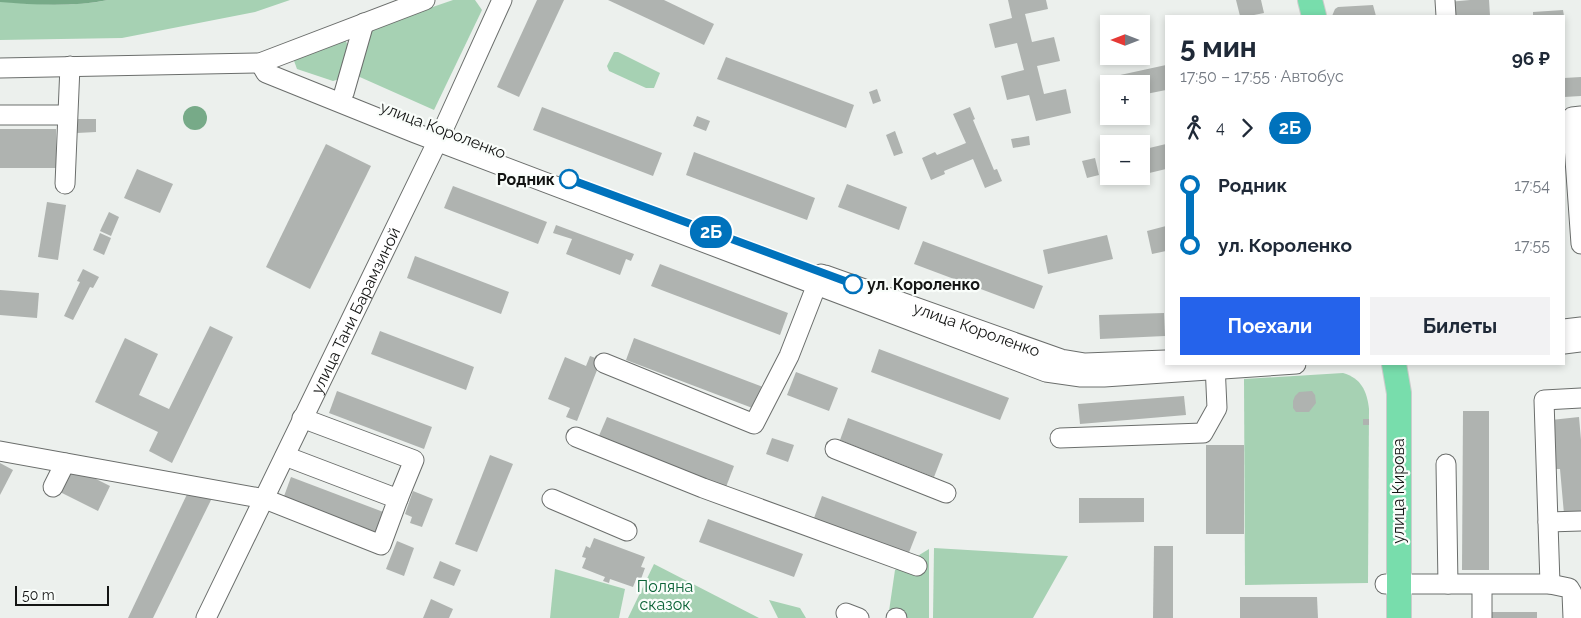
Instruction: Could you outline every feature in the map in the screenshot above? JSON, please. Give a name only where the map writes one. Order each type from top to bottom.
[{"type":"main road","points":[[1310,0],[1314,15]]},
{"type":"main road","name":"улица Кирова","points":[[1381,365],[1384,393],[1391,584],[1399,618]]},
{"type":"main road","name":"улица Кирова","points":[[1385,618],[1391,584],[1398,393],[1394,365]]},
{"type":"street","points":[[0,68],[238,64],[263,68],[425,0]]},
{"type":"street","name":"улица Тани Барамзиной","points":[[206,618],[266,499],[302,418],[440,136],[502,0]]},
{"type":"street","points":[[1445,0],[1446,15]]},
{"type":"street","points":[[344,93],[364,24]]},
{"type":"street","points":[[65,184],[70,66]]},
{"type":"street","name":"улица Короленко","points":[[263,68],[415,133],[440,136]]},
{"type":"street","name":"улица Короленко","points":[[263,68],[344,93],[440,136],[636,204],[1046,372],[1081,377],[1104,377],[1215,366],[1256,365]]},
{"type":"street","points":[[0,115],[68,114]]},
{"type":"street","points":[[1581,116],[1572,117],[1581,244]]},
{"type":"street","points":[[604,363],[754,424],[789,356],[819,279]]},
{"type":"street","name":"улица Короленко","points":[[819,279],[1061,359],[1085,363],[1165,360]]},
{"type":"street","points":[[1565,329],[1581,327]]},
{"type":"street","points":[[1565,344],[1581,342]]},
{"type":"street","points":[[1060,438],[1203,433],[1217,408],[1215,366]]},
{"type":"street","points":[[1550,584],[1544,400],[1581,398]]},
{"type":"street","points":[[0,451],[266,499],[381,545],[414,460],[302,418]]},
{"type":"street","points":[[576,437],[703,488],[917,566]]},
{"type":"street","points":[[835,449],[946,493]]},
{"type":"street","points":[[285,456],[398,499]]},
{"type":"street","points":[[53,487],[65,463]]},
{"type":"street","points":[[1446,464],[1448,584]]},
{"type":"street","points":[[552,499],[627,531]]},
{"type":"street","points":[[1548,522],[1581,521]]},
{"type":"street","points":[[1391,584],[1550,584],[1568,588],[1572,594],[1573,618]]},
{"type":"street","points":[[1482,584],[1482,618]]},
{"type":"green space","points":[[108,0],[290,0],[255,12],[122,38],[0,40],[0,1],[54,5],[82,4]]},
{"type":"green space","points":[[453,0],[475,0],[482,10],[434,110],[353,74],[366,30]]},
{"type":"green space","points":[[345,39],[350,51],[343,78],[333,81],[297,69],[293,58]]},
{"type":"green space","points":[[614,52],[618,52],[660,73],[654,88],[646,88],[609,71],[607,66]]},
{"type":"green space","points":[[1343,373],[1354,378],[1362,386],[1367,396],[1369,409],[1368,583],[1245,585],[1244,379]]},
{"type":"green space","points":[[934,548],[1068,556],[1033,618],[933,618]]},
{"type":"green space","points":[[929,549],[929,618],[888,618],[895,570]]},
{"type":"green space","name":"Поляна сказок","points":[[654,564],[759,618],[628,618]]},
{"type":"green space","points":[[555,569],[625,589],[619,618],[550,618]]},
{"type":"green space","points":[[769,600],[800,608],[806,618],[778,618]]},
{"type":"shaded area","points":[[0,0],[108,0],[82,4],[54,5],[0,2]]},
{"type":"shaded area","points":[[195,106],[203,110],[207,118],[203,126],[195,130],[187,126],[183,118],[187,110]]},
{"type":"building","points":[[537,0],[564,0],[519,97],[497,87]]},
{"type":"building","points":[[608,0],[664,0],[714,24],[704,45]]},
{"type":"building","points":[[1008,0],[1046,0],[1048,9],[1025,14],[1032,42],[1054,37],[1060,61],[1037,66],[1044,94],[1066,89],[1071,113],[1036,121],[1029,95],[1007,100],[1001,76],[1024,70],[1017,43],[995,48],[989,24],[1012,18]]},
{"type":"building","points":[[1236,0],[1261,0],[1264,13],[1240,15]]},
{"type":"building","points":[[1489,0],[1490,15],[1449,15],[1448,2]]},
{"type":"building","points":[[1373,5],[1376,15],[1332,15],[1338,7]]},
{"type":"building","points":[[1563,10],[1564,15],[1533,15],[1533,12]]},
{"type":"building","points":[[726,57],[854,105],[846,128],[717,79]]},
{"type":"building","points":[[1165,65],[1165,90],[1150,93],[1150,75],[1120,75]]},
{"type":"building","points":[[1581,77],[1581,96],[1565,97],[1565,78]]},
{"type":"building","points":[[877,89],[881,101],[873,104],[869,92]]},
{"type":"building","points":[[542,107],[662,153],[653,176],[533,130]]},
{"type":"building","points":[[970,107],[975,119],[973,120],[994,170],[997,169],[1002,181],[985,188],[973,159],[944,171],[945,174],[931,180],[922,158],[935,152],[937,155],[966,143],[953,114]]},
{"type":"building","points":[[697,116],[710,121],[706,131],[693,126]]},
{"type":"building","points":[[77,119],[96,119],[96,132],[77,133]]},
{"type":"building","points":[[0,129],[56,129],[56,168],[0,168]]},
{"type":"building","points":[[895,131],[903,153],[894,156],[886,135]]},
{"type":"building","points":[[1029,136],[1030,145],[1013,148],[1011,139]]},
{"type":"building","points":[[326,144],[371,166],[310,289],[266,267]]},
{"type":"building","points":[[1165,144],[1165,169],[1150,173],[1150,148]]},
{"type":"building","points":[[694,152],[815,198],[807,220],[686,175]]},
{"type":"building","points":[[1095,158],[1099,175],[1087,178],[1082,161]]},
{"type":"building","points":[[137,169],[173,184],[160,213],[124,198]]},
{"type":"building","points":[[847,184],[907,207],[899,230],[838,207]]},
{"type":"building","points":[[453,186],[547,222],[538,244],[444,208]]},
{"type":"building","points":[[47,202],[66,205],[58,260],[38,257]]},
{"type":"building","points":[[109,212],[119,217],[111,236],[100,231]]},
{"type":"building","points":[[556,225],[634,254],[631,261],[626,259],[620,275],[566,254],[572,239],[553,233]]},
{"type":"building","points":[[1165,226],[1165,251],[1152,254],[1147,231]]},
{"type":"building","points":[[100,233],[111,238],[104,255],[93,250]]},
{"type":"building","points":[[1107,235],[1113,259],[1048,274],[1043,250]]},
{"type":"building","points":[[923,241],[1043,286],[1034,309],[914,264]]},
{"type":"building","points":[[415,256],[509,292],[501,314],[407,278]]},
{"type":"building","points":[[660,264],[788,313],[780,335],[651,286]]},
{"type":"building","points":[[83,269],[99,277],[93,288],[90,287],[73,320],[64,316],[80,282],[77,281]]},
{"type":"building","points":[[0,290],[39,293],[37,318],[0,315]]},
{"type":"building","points":[[1164,313],[1165,336],[1100,339],[1099,315]]},
{"type":"building","points":[[210,326],[233,337],[172,463],[149,451],[158,432],[95,402],[125,338],[158,354],[139,395],[169,409]]},
{"type":"building","points":[[380,331],[474,367],[466,390],[371,354]]},
{"type":"building","points":[[634,338],[763,387],[755,409],[626,360]]},
{"type":"building","points":[[879,349],[1009,398],[1000,420],[871,372]]},
{"type":"building","points":[[590,356],[601,360],[577,421],[566,417],[570,408],[548,399],[565,357],[586,366]]},
{"type":"building","points":[[796,372],[838,388],[829,411],[787,395]]},
{"type":"building","points":[[337,391],[432,427],[424,449],[329,413]]},
{"type":"building","points":[[1312,391],[1315,395],[1316,403],[1309,412],[1296,412],[1293,408],[1295,396],[1299,392]]},
{"type":"building","points":[[1184,396],[1186,415],[1080,424],[1078,404]]},
{"type":"building","points":[[1463,411],[1489,411],[1489,570],[1462,570]]},
{"type":"building","points":[[607,417],[734,466],[726,487],[598,438]]},
{"type":"building","points":[[1579,417],[1581,440],[1581,512],[1564,514],[1560,469],[1556,469],[1551,420]]},
{"type":"building","points":[[848,418],[943,454],[934,477],[840,440]]},
{"type":"building","points":[[1363,419],[1369,419],[1369,425],[1363,425]]},
{"type":"building","points":[[772,438],[794,445],[788,462],[766,454]]},
{"type":"building","points":[[1206,445],[1244,445],[1244,534],[1206,534]]},
{"type":"building","points":[[490,455],[513,464],[477,552],[455,544]]},
{"type":"building","points":[[0,463],[13,470],[0,495]]},
{"type":"building","points":[[72,467],[110,486],[98,511],[60,492]]},
{"type":"building","points":[[291,477],[386,513],[378,535],[283,499]]},
{"type":"building","points":[[190,488],[212,498],[153,618],[128,618]]},
{"type":"building","points":[[413,491],[433,499],[422,527],[410,523],[412,517],[405,514]]},
{"type":"building","points":[[822,496],[917,532],[908,555],[814,518]]},
{"type":"building","points":[[1079,498],[1144,498],[1144,522],[1079,523]]},
{"type":"building","points":[[708,519],[803,554],[794,577],[699,542]]},
{"type":"building","points":[[594,538],[645,557],[641,567],[645,568],[641,579],[637,577],[633,587],[610,579],[609,583],[603,581],[605,577],[582,568],[586,558],[582,557],[586,546],[590,548]]},
{"type":"building","points":[[397,541],[414,548],[404,576],[386,569]]},
{"type":"building","points":[[1154,546],[1173,546],[1173,618],[1153,618]]},
{"type":"building","points":[[440,561],[461,570],[454,586],[433,578]]},
{"type":"building","points":[[1240,597],[1317,597],[1318,618],[1240,618]]},
{"type":"building","points":[[431,599],[453,609],[449,618],[423,618]]},
{"type":"building","points":[[1491,612],[1537,612],[1537,618],[1491,618]]},
{"type":"bus line","name":"2Б","points":[[569,179],[853,284]]},
{"type":"place","name":"Родник","points":[[569,179]]},
{"type":"place","name":"ул. Короленко","points":[[853,284]]}]
